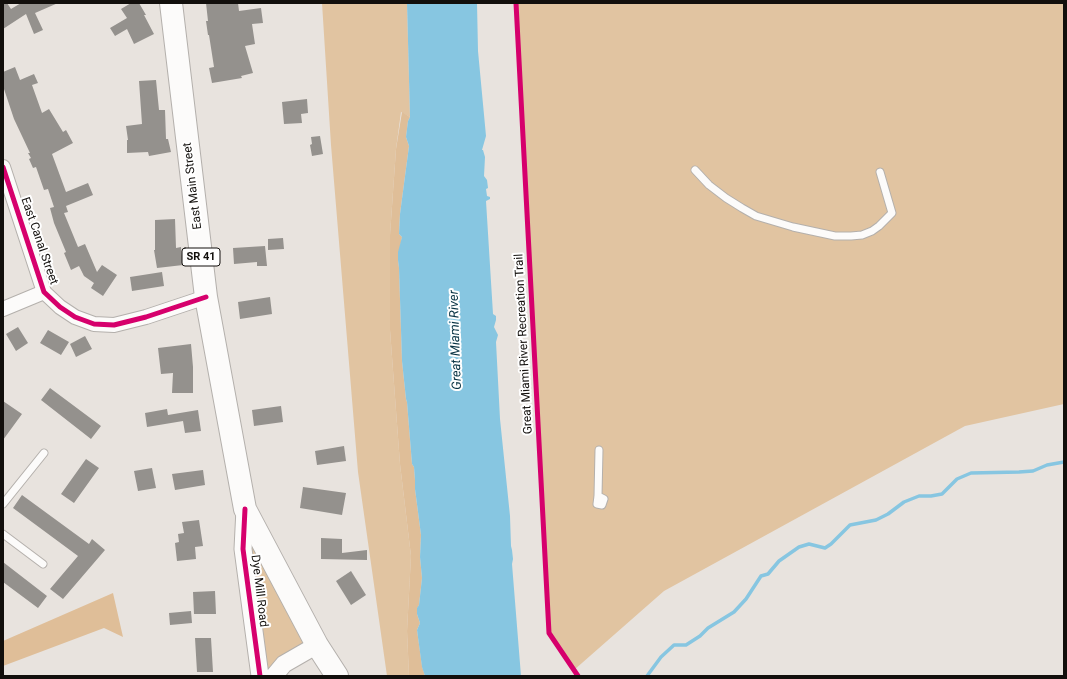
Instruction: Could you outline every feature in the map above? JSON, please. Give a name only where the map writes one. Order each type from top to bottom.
[{"type":"main road","name":"East Main Street","points":[[171,3],[206,297],[244,509]]},
{"type":"main road","name":"SR 41","points":[[244,509],[317,645],[337,676]]},
{"type":"street","name":"East Canal Street","points":[[3,167],[44,292],[60,307],[75,317],[94,324],[114,325],[146,317],[206,297]]},
{"type":"street","points":[[3,309],[44,292]]},
{"type":"street","name":"Dye Mill Road","points":[[244,509],[243,549],[260,676]]},
{"type":"street","points":[[274,676],[284,664],[317,645]]},
{"type":"lane","points":[[695,170],[709,185],[726,198],[756,216],[793,227],[834,236],[862,235],[879,226],[892,213],[880,172]]},
{"type":"lane","points":[[598,496],[599,450]]},
{"type":"lane","points":[[3,504],[44,453]]},
{"type":"lane","points":[[3,534],[42,564]]},
{"type":"shaded area","points":[[322,3],[407,3],[410,117],[401,112],[396,149],[390,235],[390,330],[400,464],[411,556],[407,631],[409,676],[387,676],[358,472],[331,145]]},
{"type":"shaded area","points":[[516,3],[1064,3],[1064,404],[965,426],[664,591],[574,670],[549,633]]},
{"type":"shaded area","points":[[402,112],[410,117],[406,137],[409,146],[400,214],[399,234],[402,237],[398,260],[402,361],[412,464],[414,467],[415,489],[421,535],[420,557],[422,578],[419,605],[417,609],[420,623],[417,630],[422,666],[425,676],[409,676],[407,631],[411,556],[400,464],[390,330],[390,235],[396,149]]},
{"type":"shaded area","points":[[245,509],[317,645],[260,676]]},
{"type":"shaded area","points":[[113,593],[123,637],[104,628],[3,666],[3,641]]},
{"type":"water","name":"Great Miami River","points":[[407,3],[477,3],[478,51],[486,136],[482,150],[485,157],[484,176],[487,180],[487,196],[490,197],[490,199],[486,201],[493,314],[496,316],[494,327],[498,335],[496,342],[500,419],[510,516],[513,559],[512,564],[521,676],[425,676],[422,667],[417,630],[420,623],[417,608],[419,605],[422,578],[420,557],[421,535],[415,489],[414,467],[412,464],[402,361],[398,260],[398,252],[402,237],[399,234],[400,214],[409,146],[406,137],[410,117]]},
{"type":"building","points":[[3,3],[7,3],[11,9],[21,3],[58,3],[35,13],[43,30],[34,34],[26,14],[3,29]]},
{"type":"building","points":[[131,3],[139,3],[154,34],[134,44],[127,29],[115,36],[110,28],[127,18],[121,9]]},
{"type":"building","points":[[206,3],[238,3],[239,11],[261,8],[263,23],[252,24],[255,44],[245,46],[253,73],[241,76],[242,78],[212,83],[209,68],[214,67],[206,21],[208,21]]},
{"type":"building","points":[[15,67],[20,80],[34,74],[38,83],[32,85],[42,113],[49,109],[63,132],[66,130],[73,143],[52,154],[66,192],[88,183],[93,195],[66,206],[68,212],[64,213],[78,247],[85,244],[97,272],[102,265],[117,275],[103,296],[91,288],[94,283],[84,276],[79,266],[71,270],[64,253],[66,252],[54,223],[50,208],[54,207],[48,189],[44,190],[36,167],[33,168],[29,159],[31,158],[28,153],[30,153],[14,119],[3,86],[3,72]]},
{"type":"building","points":[[156,80],[159,110],[165,110],[166,139],[168,139],[171,152],[149,156],[148,152],[127,153],[128,140],[126,126],[142,124],[139,81]]},
{"type":"building","points":[[307,99],[308,113],[301,114],[302,123],[284,124],[282,102]]},
{"type":"building","points":[[320,136],[323,154],[312,156],[310,145],[312,144],[311,137]]},
{"type":"building","points":[[175,219],[176,248],[181,247],[183,265],[157,268],[154,250],[155,220]]},
{"type":"building","points":[[283,238],[284,249],[268,250],[268,239]]},
{"type":"building","points":[[265,246],[267,266],[257,266],[257,262],[234,264],[233,248]]},
{"type":"building","points":[[162,272],[164,286],[132,291],[130,277]]},
{"type":"building","points":[[270,297],[272,314],[240,319],[238,302]]},
{"type":"building","points":[[18,327],[28,343],[16,351],[6,334]]},
{"type":"building","points":[[48,330],[69,342],[61,355],[40,343]]},
{"type":"building","points":[[85,336],[92,349],[76,357],[70,344]]},
{"type":"building","points":[[191,344],[193,393],[172,393],[173,373],[161,374],[158,348]]},
{"type":"building","points":[[50,388],[101,426],[91,439],[41,400]]},
{"type":"building","points":[[3,401],[22,414],[3,440]]},
{"type":"building","points":[[281,406],[283,422],[254,426],[252,410]]},
{"type":"building","points":[[167,409],[168,415],[198,410],[201,431],[185,433],[183,421],[147,427],[145,413]]},
{"type":"building","points":[[344,446],[346,461],[317,465],[315,451]]},
{"type":"building","points":[[86,459],[99,468],[74,503],[61,494]]},
{"type":"building","points":[[152,468],[156,488],[138,491],[134,471]]},
{"type":"building","points":[[203,470],[205,485],[175,490],[172,474]]},
{"type":"building","points":[[303,487],[346,493],[342,515],[300,508]]},
{"type":"building","points":[[22,495],[89,544],[92,539],[105,550],[63,599],[50,589],[78,556],[13,508]]},
{"type":"building","points":[[199,520],[203,546],[195,547],[196,559],[177,561],[175,543],[179,542],[178,534],[184,533],[182,522]]},
{"type":"building","points":[[321,538],[342,539],[342,553],[367,550],[367,560],[321,559]]},
{"type":"building","points":[[3,562],[47,596],[38,608],[3,582]]},
{"type":"building","points":[[351,571],[366,595],[351,605],[336,581]]},
{"type":"building","points":[[215,591],[216,614],[194,614],[193,592]]},
{"type":"building","points":[[191,611],[192,623],[170,625],[169,613]]},
{"type":"building","points":[[195,638],[211,638],[213,672],[197,672]]},
{"type":"waterway","points":[[647,676],[661,657],[674,645],[686,645],[700,636],[708,628],[734,612],[746,599],[761,576],[768,574],[779,561],[799,547],[809,544],[825,548],[850,525],[876,520],[888,514],[904,502],[919,496],[942,494],[957,479],[971,473],[1033,471],[1047,465],[1064,462]]},
{"type":"cycle path","name":"Great Miami River Recreation Trail","points":[[516,3],[549,633],[578,676]]},
{"type":"cycle path","points":[[3,167],[44,292],[60,307],[75,317],[94,324],[114,325],[146,317],[206,297]]},
{"type":"cycle path","points":[[245,509],[243,549],[260,676]]}]
